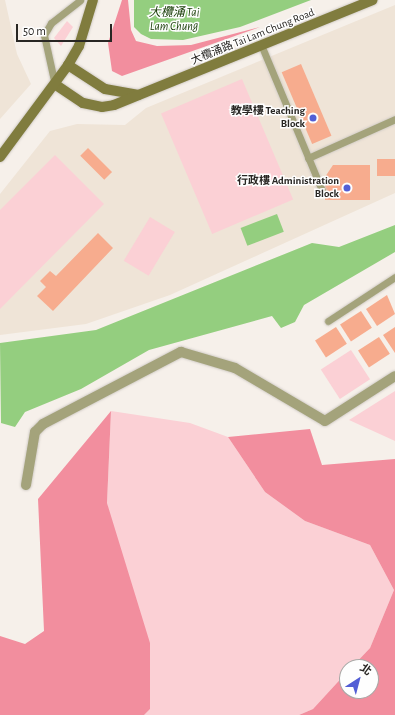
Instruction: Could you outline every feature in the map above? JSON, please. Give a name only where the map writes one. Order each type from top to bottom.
[{"type":"street","points":[[0,157],[56,85],[68,65],[79,46],[93,0]]},
{"type":"street","name":"大欖涌路 Tai Lam Chung Road","points":[[56,85],[83,103],[102,107],[140,96],[373,0]]},
{"type":"street","points":[[68,65],[105,89],[140,96]]},
{"type":"street","points":[[26,485],[35,432],[43,424],[181,352],[235,368],[325,421],[395,376]]},
{"type":"lane","points":[[56,85],[44,35],[51,23],[80,0]]},
{"type":"lane","points":[[262,47],[322,193]]},
{"type":"lane","points":[[308,158],[395,119]]},
{"type":"lane","points":[[328,321],[395,277]]},
{"type":"shaded area","points":[[0,0],[5,0],[17,54],[31,84],[0,119]]},
{"type":"shaded area","points":[[122,0],[128,0],[131,30],[136,41],[157,46],[191,45],[260,27],[122,76],[112,71],[108,43]]},
{"type":"shaded area","points":[[395,5],[395,193],[170,295],[86,324],[0,335],[0,194],[50,131],[77,124],[125,125],[146,108]]},
{"type":"shaded area","points":[[67,21],[73,27],[61,46],[54,38]]},
{"type":"shaded area","points":[[242,79],[293,200],[212,234],[161,113]]},
{"type":"shaded area","points":[[55,155],[104,204],[0,309],[0,210]]},
{"type":"shaded area","points":[[150,217],[175,232],[149,276],[124,261]]},
{"type":"shaded area","points":[[351,350],[370,379],[340,399],[321,370]]},
{"type":"shaded area","points":[[395,391],[395,441],[349,420]]},
{"type":"shaded area","points":[[111,411],[190,423],[228,437],[265,492],[305,521],[370,545],[394,590],[370,648],[360,659],[339,659],[339,681],[313,709],[299,715],[144,715],[150,709],[107,503]]},
{"type":"shaded area","points":[[111,411],[107,503],[150,643],[150,709],[144,715],[0,715],[0,636],[25,644],[44,631],[38,499]]},
{"type":"shaded area","points":[[310,429],[322,465],[395,459],[395,715],[299,715],[313,709],[339,681],[339,699],[379,699],[379,659],[360,659],[370,648],[394,590],[370,545],[305,521],[265,492],[228,437]]},
{"type":"water","name":"大欖涌 Tai Lam Chung","points":[[134,0],[311,0],[240,27],[183,40],[151,39],[141,34],[134,27]]},
{"type":"water","points":[[277,214],[284,232],[247,246],[241,228]]},
{"type":"water","points":[[395,225],[395,252],[304,305],[295,322],[281,328],[272,316],[149,350],[81,389],[25,412],[15,427],[1,423],[0,343],[96,330],[312,243],[339,247]]},
{"type":"building","name":"教學樓 Teaching Block","points":[[301,64],[331,136],[312,144],[282,72]]},
{"type":"building","points":[[88,148],[112,172],[104,180],[80,156]]},
{"type":"building","points":[[377,159],[395,159],[395,176],[377,176]]},
{"type":"building","name":"行政樓 Administration Block","points":[[333,165],[370,165],[370,200],[325,200],[325,177]]},
{"type":"building","points":[[98,233],[113,248],[53,311],[37,296],[46,287],[40,281],[50,271],[56,276]]},
{"type":"building","points":[[387,295],[395,314],[377,326],[366,309]]},
{"type":"building","points":[[361,311],[372,328],[351,341],[340,325]]},
{"type":"building","points":[[336,327],[347,344],[326,357],[315,341]]},
{"type":"building","points":[[395,327],[395,353],[383,335]]},
{"type":"building","points":[[379,337],[390,354],[369,367],[358,351]]},
{"type":"place","name":"教學樓 Teaching Block","points":[[313,118]]},
{"type":"place","name":"行政樓 Administration Block","points":[[347,188]]}]
